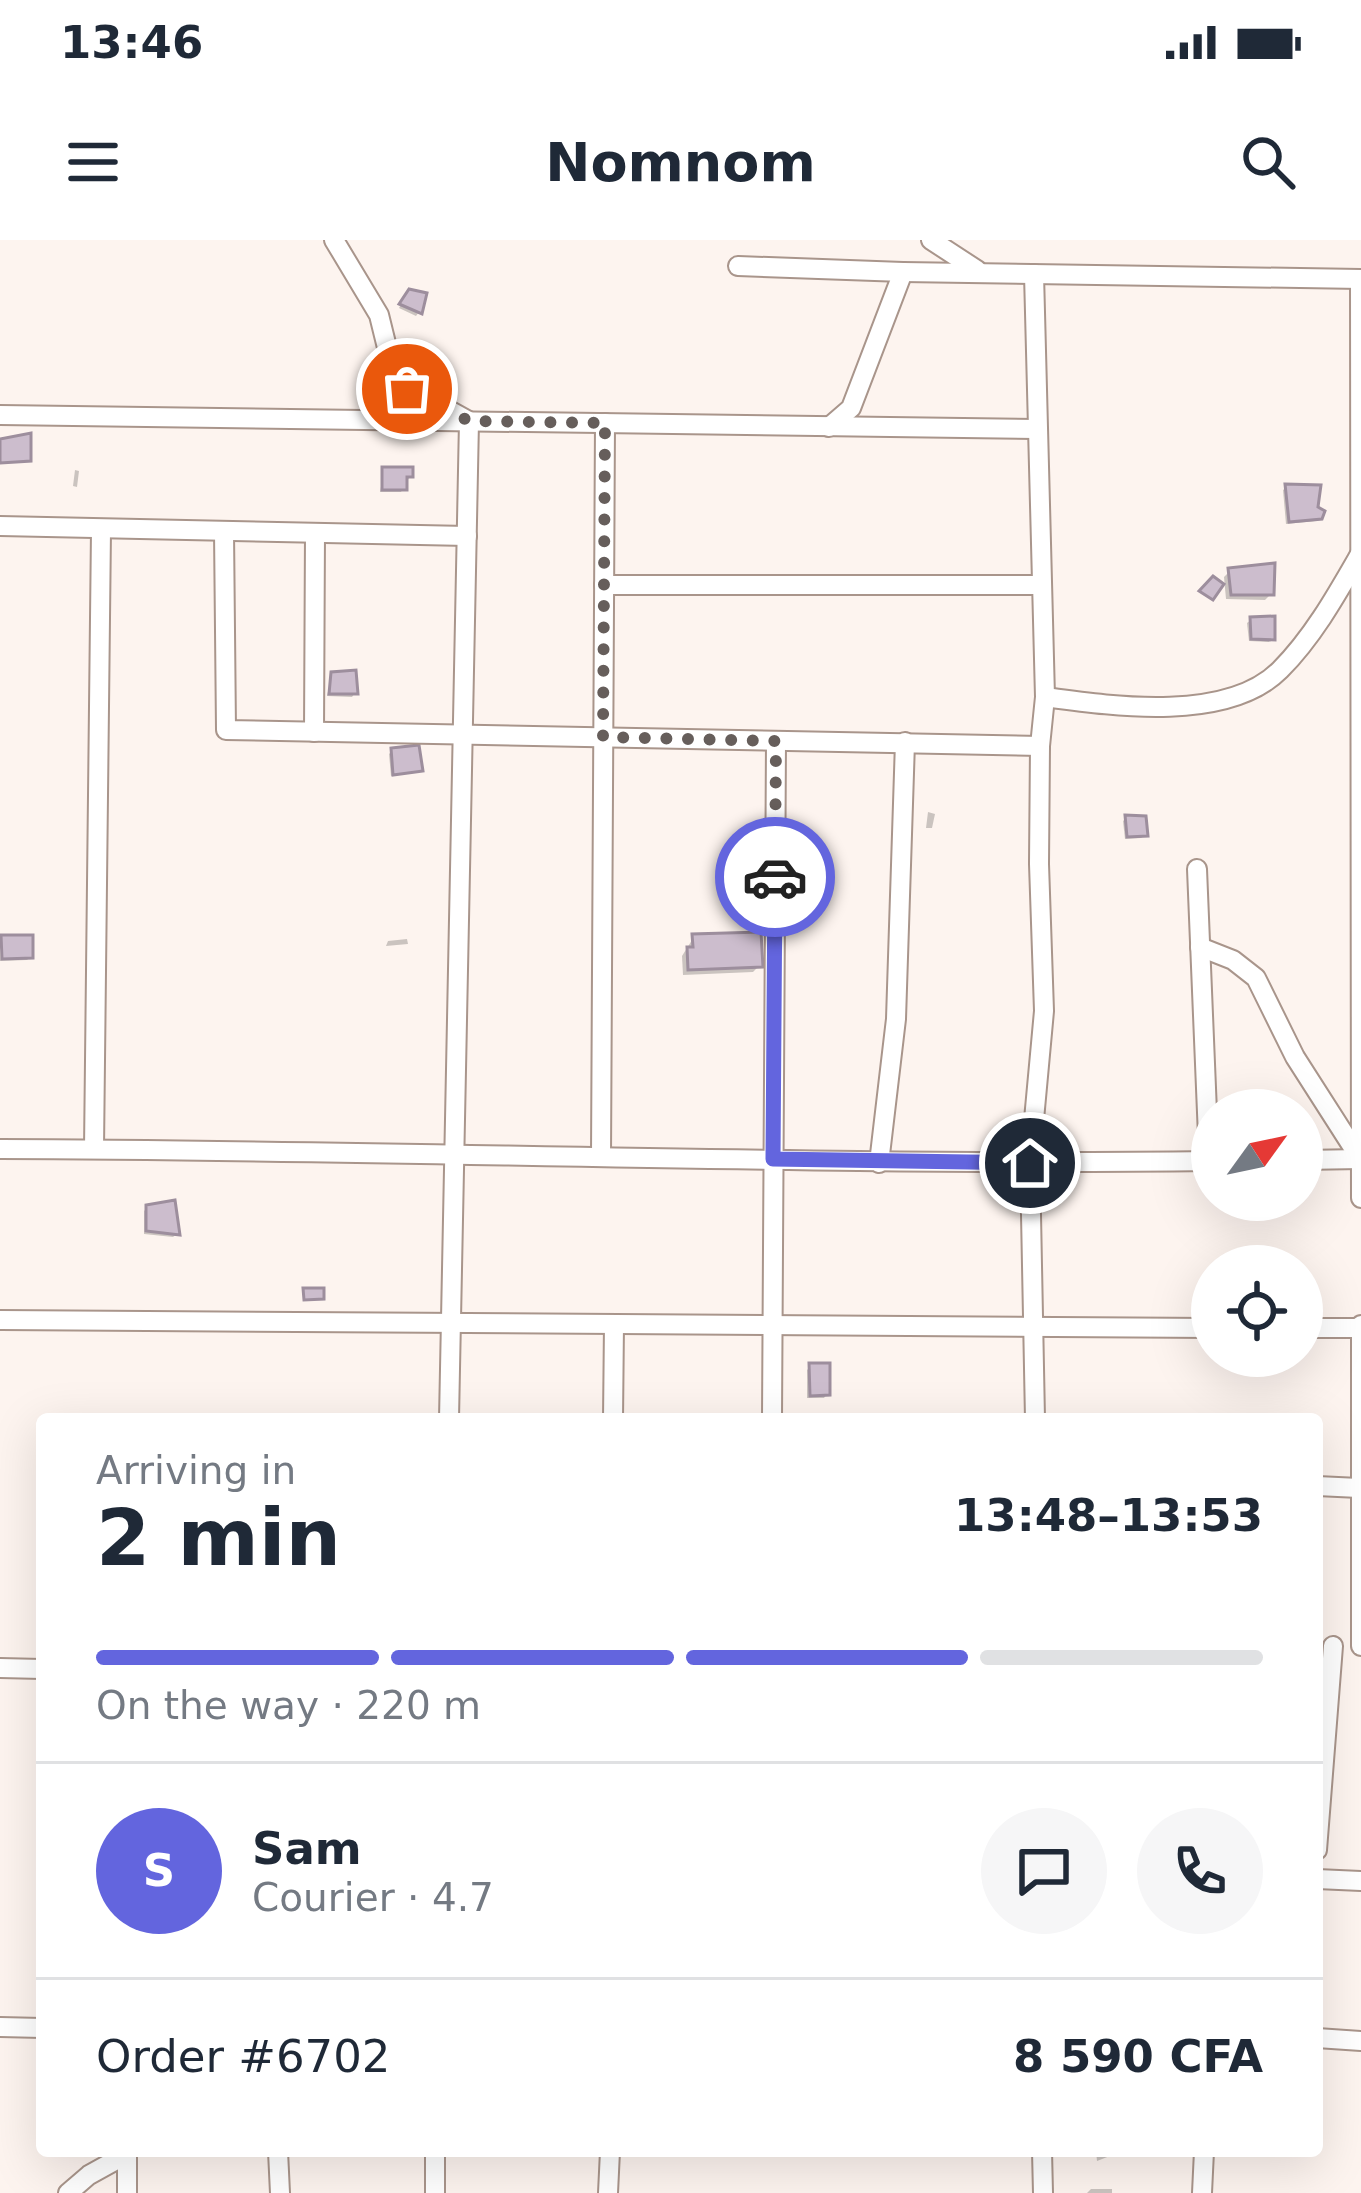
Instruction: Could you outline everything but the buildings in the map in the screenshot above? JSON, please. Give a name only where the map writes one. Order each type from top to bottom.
[{"type":"street","points":[[334,240],[379,315],[395,380],[469,421]]},
{"type":"street","points":[[931,240],[983,273]]},
{"type":"street","points":[[738,266],[1360,278],[1361,1198]]},
{"type":"street","points":[[829,427],[851,408],[903,272]]},
{"type":"street","points":[[1034,274],[1045,697],[1040,746],[1044,1012],[1030,1163],[1035,1413]]},
{"type":"street","points":[[0,415],[1037,430]]},
{"type":"street","points":[[449,1413],[469,421]]},
{"type":"street","points":[[601,1156],[605,423]]},
{"type":"street","points":[[0,526],[466,536]]},
{"type":"street","points":[[94,1149],[101,530]]},
{"type":"street","points":[[224,531],[226,730],[1040,746]]},
{"type":"street","points":[[314,533],[314,731]]},
{"type":"street","points":[[1045,697],[1173,707],[1250,689],[1277,673],[1302,643],[1360,553]]},
{"type":"street","points":[[604,585],[1039,585]]},
{"type":"street","points":[[772,1413],[776,741]]},
{"type":"street","points":[[878,1163],[896,1019],[905,742]]},
{"type":"street","points":[[1197,869],[1207,1089]]},
{"type":"street","points":[[1200,947],[1233,960],[1256,978],[1295,1057],[1361,1159]]},
{"type":"street","points":[[0,1148],[878,1163],[1191,1161]]},
{"type":"street","points":[[1323,1160],[1361,1159]]},
{"type":"street","points":[[0,1320],[1191,1328]]},
{"type":"street","points":[[613,1413],[614,1324]]},
{"type":"street","points":[[1323,1328],[1361,1327],[1361,1646],[1325,1646],[1323,1697]]},
{"type":"street","points":[[1323,1486],[1359,1488]]},
{"type":"street","points":[[0,1669],[36,1669]]},
{"type":"street","points":[[1323,1879],[1361,1881]]},
{"type":"street","points":[[0,2027],[36,2028]]},
{"type":"street","points":[[1323,2038],[1361,2041],[1361,2053]]},
{"type":"street","points":[[68,2193],[121,2157]]},
{"type":"street","points":[[128,2157],[128,2193]]},
{"type":"street","points":[[278,2157],[280,2193]]},
{"type":"street","points":[[435,2157],[435,2193]]},
{"type":"street","points":[[608,2193],[610,2157]]},
{"type":"street","points":[[1042,2157],[1043,2193]]},
{"type":"street","points":[[1202,2193],[1204,2157]]},
{"type":"way so far","points":[[407,389],[469,421],[605,423],[603,737],[776,741],[775,877]]},
{"type":"route","points":[[775,877],[773,1159],[1030,1163]]}]
